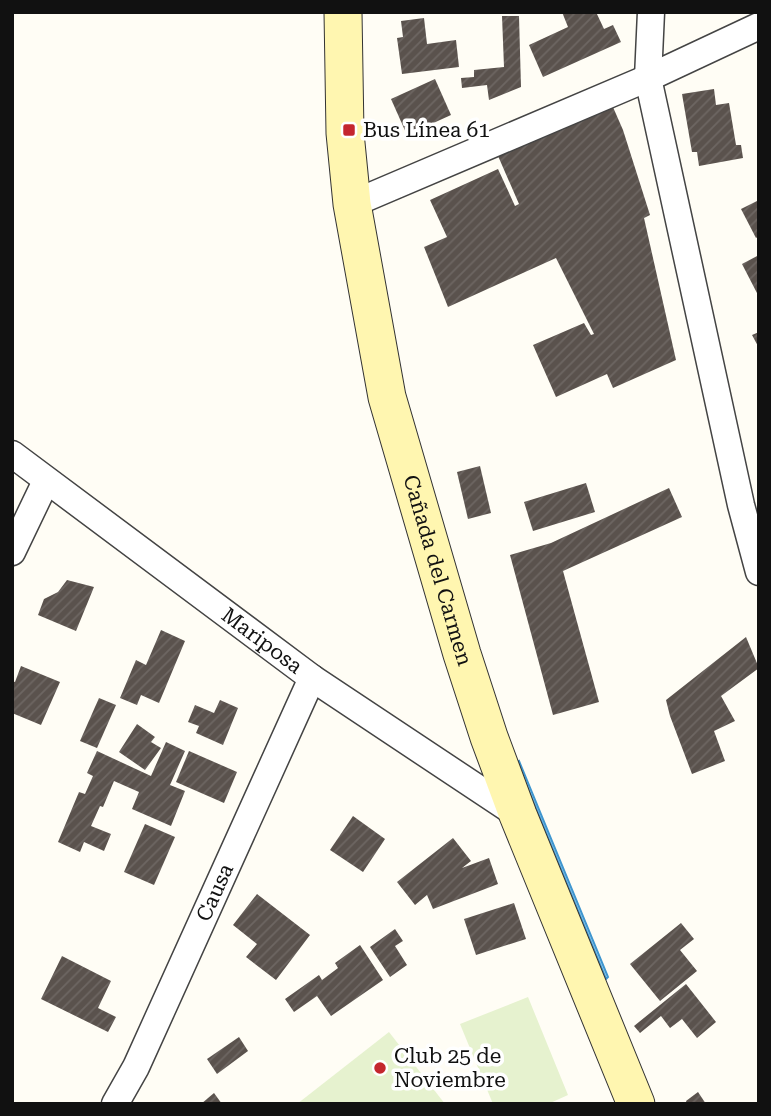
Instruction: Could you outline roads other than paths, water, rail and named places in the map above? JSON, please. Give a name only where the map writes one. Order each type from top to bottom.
[{"type":"street","name":"Cañada del Carmen","points":[[343,12],[345,133],[352,204],[387,397],[462,654],[518,816],[636,1104]]},
{"type":"street","points":[[651,12],[648,78],[741,505],[759,572]]},
{"type":"street","points":[[352,204],[648,78],[759,26]]},
{"type":"street","name":"Mariposa","points":[[12,454],[312,678],[518,816]]},
{"type":"street","points":[[12,552],[46,481]]},
{"type":"street","name":"Causa","points":[[115,1104],[136,1068],[312,678]]},
{"type":"water","points":[[519,761],[608,977],[606,979],[517,762]]},
{"type":"place","name":"Bus Línea 61","points":[[349,130]]},
{"type":"place","name":"Club 25 de Noviembre","points":[[380,1068]]}]
